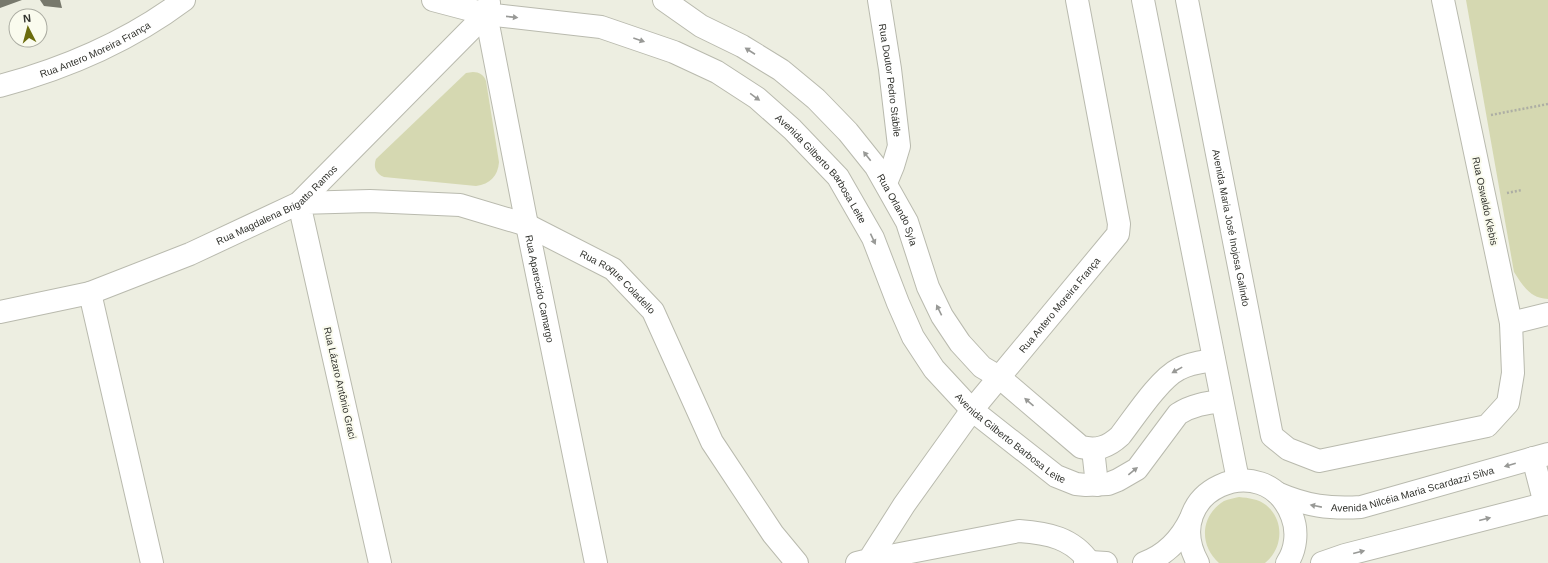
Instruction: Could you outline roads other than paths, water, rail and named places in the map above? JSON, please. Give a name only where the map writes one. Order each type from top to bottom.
[{"type":"street","name":"Rua Antero Moreira França","points":[[0,86],[66,65],[112,46],[163,16],[184,0]]},
{"type":"street","name":"Avenida Gilberto Barbosa Leite","points":[[433,0],[488,7],[601,27],[674,52],[717,72],[756,98],[792,129],[838,177],[873,238],[913,337],[934,369],[972,410],[1056,476],[1076,484],[1097,485],[1118,480],[1137,469],[1173,419],[1184,410],[1197,405],[1222,401]]},
{"type":"street","name":"Rua Orlando Syla","points":[[665,0],[701,26],[742,46],[781,70],[810,94],[848,132],[886,182],[907,222],[928,287],[942,316],[960,343],[982,367],[999,377],[1081,447],[1093,449]]},
{"type":"street","name":"Rua Doutor Pedro Stábile","points":[[879,0],[890,69],[899,146],[886,182]]},
{"type":"street","name":"Rua Antero Moreira França","points":[[863,562],[972,410],[1118,234],[1119,224],[1078,0]]},
{"type":"street","points":[[1143,0],[1238,480],[1223,484],[1209,492],[1198,503],[1186,528],[1170,548],[1161,555],[1144,563]]},
{"type":"street","name":"Avenida Maria José Inojosa Galindo","points":[[1187,0],[1272,436],[1288,449],[1320,461],[1487,426],[1508,403]]},
{"type":"street","name":"Rua Oswaldo Klebis","points":[[1443,0],[1511,323],[1513,373],[1508,403]]},
{"type":"street","name":"Rua Magdalena Brigatto Ramos","points":[[0,312],[90,293],[190,254],[300,202],[488,7]]},
{"type":"street","name":"Rua Aparecido Camargo","points":[[488,7],[527,225],[596,563]]},
{"type":"street","name":"Rua Roque Coladello","points":[[300,202],[370,201],[460,205],[527,225],[613,269],[653,311],[712,442],[773,534],[797,563]]},
{"type":"street","name":"Rua Lázaro Antônio Graci","points":[[300,202],[380,563]]},
{"type":"street","points":[[90,293],[152,563]]},
{"type":"street","points":[[1511,323],[1548,314]]},
{"type":"street","points":[[1097,485],[1093,449],[1111,444],[1120,436],[1165,378],[1178,369],[1214,360]]},
{"type":"street","points":[[1322,563],[1345,555],[1546,504],[1541,456]]},
{"type":"street","name":"Avenida Nilcéia Maria Scardazzi Silva","points":[[1238,480],[1252,481],[1266,486],[1297,502],[1318,507],[1340,508],[1361,506],[1541,456]]},
{"type":"street","points":[[1278,493],[1289,507],[1295,523],[1296,540],[1291,557],[1286,563]]},
{"type":"street","points":[[1191,517],[1188,534],[1191,552],[1198,563]]},
{"type":"street","points":[[863,562],[1020,532],[1039,532],[1061,539],[1076,548],[1093,563]]}]
